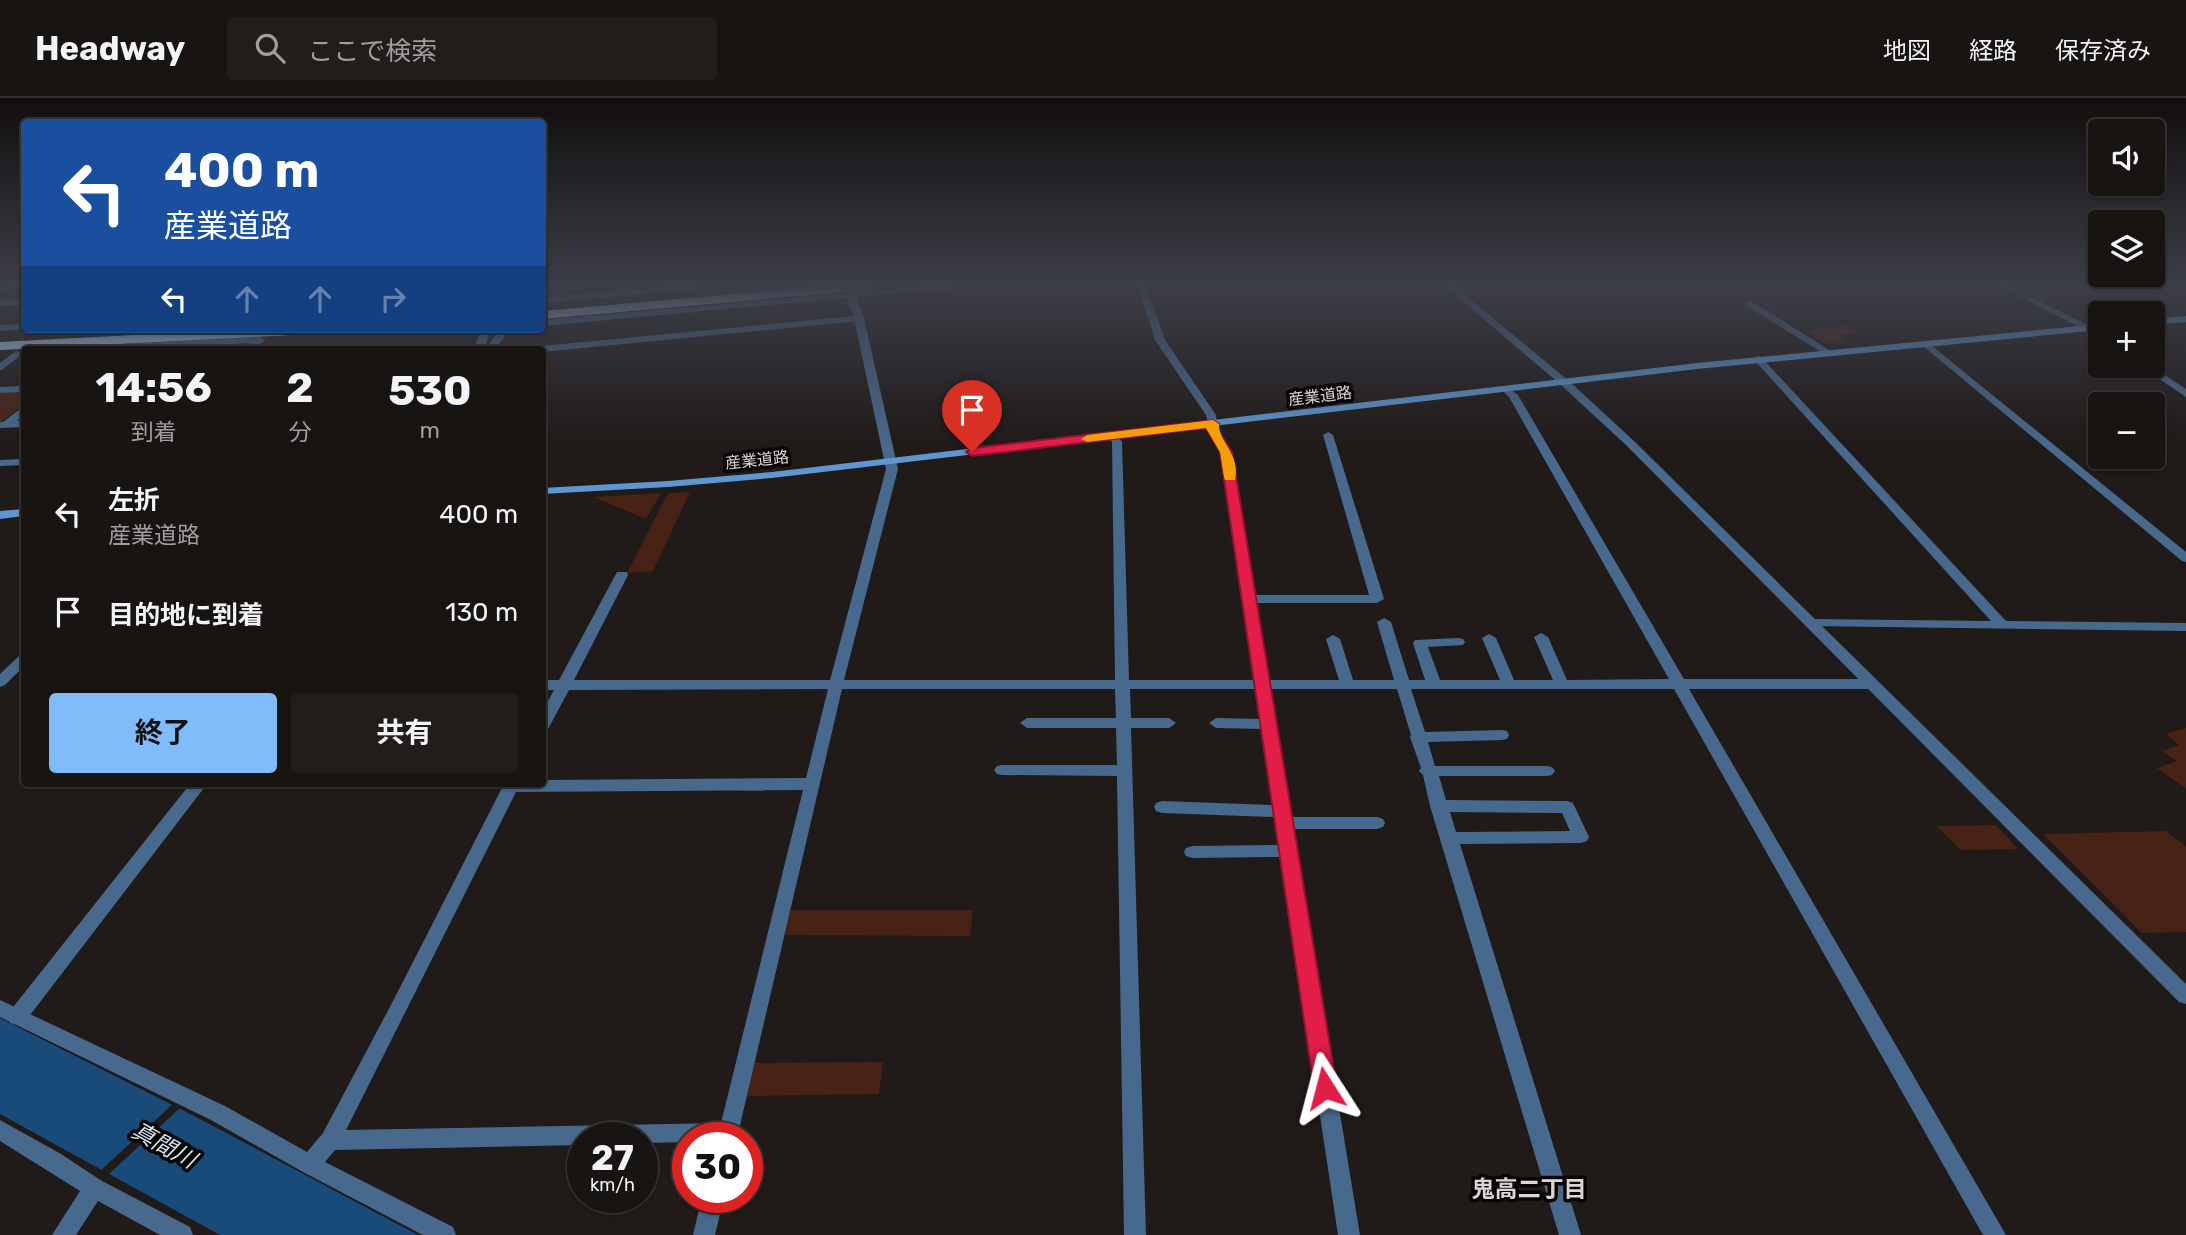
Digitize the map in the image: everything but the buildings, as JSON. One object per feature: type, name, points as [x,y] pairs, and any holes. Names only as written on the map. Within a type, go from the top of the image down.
[{"type":"highway","points":[[0,346],[136,339]]},
{"type":"main road","name":"産業道路","points":[[546,491],[695,482],[1113,436],[1758,359],[1975,339]]},
{"type":"main road","points":[[0,514],[21,513]]},
{"type":"street","points":[[546,349],[643,339]]},
{"type":"street","points":[[730,1122],[836,684],[892,469],[864,339]]},
{"type":"street","points":[[1160,339],[1211,415],[1212,430],[1226,452],[1349,1235]]},
{"type":"street","points":[[1512,339],[1630,443],[2186,996]]},
{"type":"street","points":[[1808,339],[1829,352]]},
{"type":"street","points":[[156,346],[260,341],[253,346]]},
{"type":"street","points":[[1926,344],[2186,558]]},
{"type":"street","points":[[0,354],[21,353]]},
{"type":"street","points":[[0,368],[21,354]]},
{"type":"street","points":[[1758,359],[2003,626]]},
{"type":"street","points":[[2163,378],[2186,394]]},
{"type":"street","points":[[0,390],[21,389]]},
{"type":"street","points":[[1507,390],[1513,395],[1995,1235]]},
{"type":"street","points":[[3,425],[21,411]]},
{"type":"street","points":[[3,425],[21,424]]},
{"type":"street","points":[[1249,599],[1377,599],[1328,435]]},
{"type":"street","points":[[1113,436],[1117,442],[1135,1235]]},
{"type":"street","points":[[0,463],[21,462]]},
{"type":"street","points":[[546,720],[622,575]]},
{"type":"street","points":[[1384,622],[1427,771],[1570,1235]]},
{"type":"street","points":[[1813,623],[2186,626]]},
{"type":"street","points":[[1541,637],[1562,684]]},
{"type":"street","points":[[1489,638],[1509,684]]},
{"type":"street","points":[[1333,639],[1347,684]]},
{"type":"street","points":[[1434,684],[1420,643],[1458,642]]},
{"type":"street","points":[[0,682],[21,662]]},
{"type":"street","points":[[546,685],[1872,684]]},
{"type":"street","points":[[1027,723],[1169,723]]},
{"type":"street","points":[[1216,723],[1268,724]]},
{"type":"street","points":[[1417,737],[1502,735]]},
{"type":"street","points":[[1002,770],[1124,771]]},
{"type":"street","points":[[1427,771],[1546,771]]},
{"type":"street","points":[[546,785],[812,783]]},
{"type":"street","points":[[196,787],[9,1012],[218,1113],[310,1166],[445,1235]]},
{"type":"street","points":[[310,1166],[330,1140],[510,787]]},
{"type":"street","points":[[1438,806],[1567,807],[1581,837],[1448,838]]},
{"type":"street","points":[[1162,807],[1377,823]]},
{"type":"street","points":[[1192,852],[1288,851]]},
{"type":"street","points":[[0,1130],[94,1188],[182,1235]]},
{"type":"street","points":[[330,1140],[672,1136]]},
{"type":"street","points":[[63,1235],[94,1188]]},
{"type":"street","points":[[704,1235],[709,1213]]},
{"type":"shaded area","points":[[1819,339],[1843,339],[1847,343],[1828,344]]},
{"type":"shaded area","points":[[21,392],[21,406],[0,423],[0,393]]},
{"type":"shaded area","points":[[690,492],[653,571],[627,573],[668,493]]},
{"type":"shaded area","points":[[661,493],[646,519],[594,497]]},
{"type":"shaded area","points":[[2186,728],[2186,789],[2157,768],[2177,761],[2162,751],[2179,745],[2166,734]]},
{"type":"shaded area","points":[[1996,825],[2018,849],[1961,850],[1936,826]]},
{"type":"shaded area","points":[[2166,831],[2186,847],[2186,932],[2142,933],[2043,834]]},
{"type":"shaded area","points":[[791,910],[973,910],[970,936],[785,935]]},
{"type":"shaded area","points":[[883,1062],[879,1094],[747,1096],[754,1063]]},
{"type":"water","name":"真間川","points":[[0,1018],[198,1118],[418,1235],[220,1235],[0,1114]]},
{"type":"pier","points":[[173,1104],[180,1108],[108,1175],[100,1171]]},
{"type":"slow traffic","points":[[1087,439],[1213,424],[1212,430],[1226,452],[1230,477]]},
{"type":"district","name":"鬼高二丁目","points":[[1529,1189]]},
{"type":"route","points":[[972,452],[1213,424],[1212,430],[1226,452],[1325,1088]]}]
